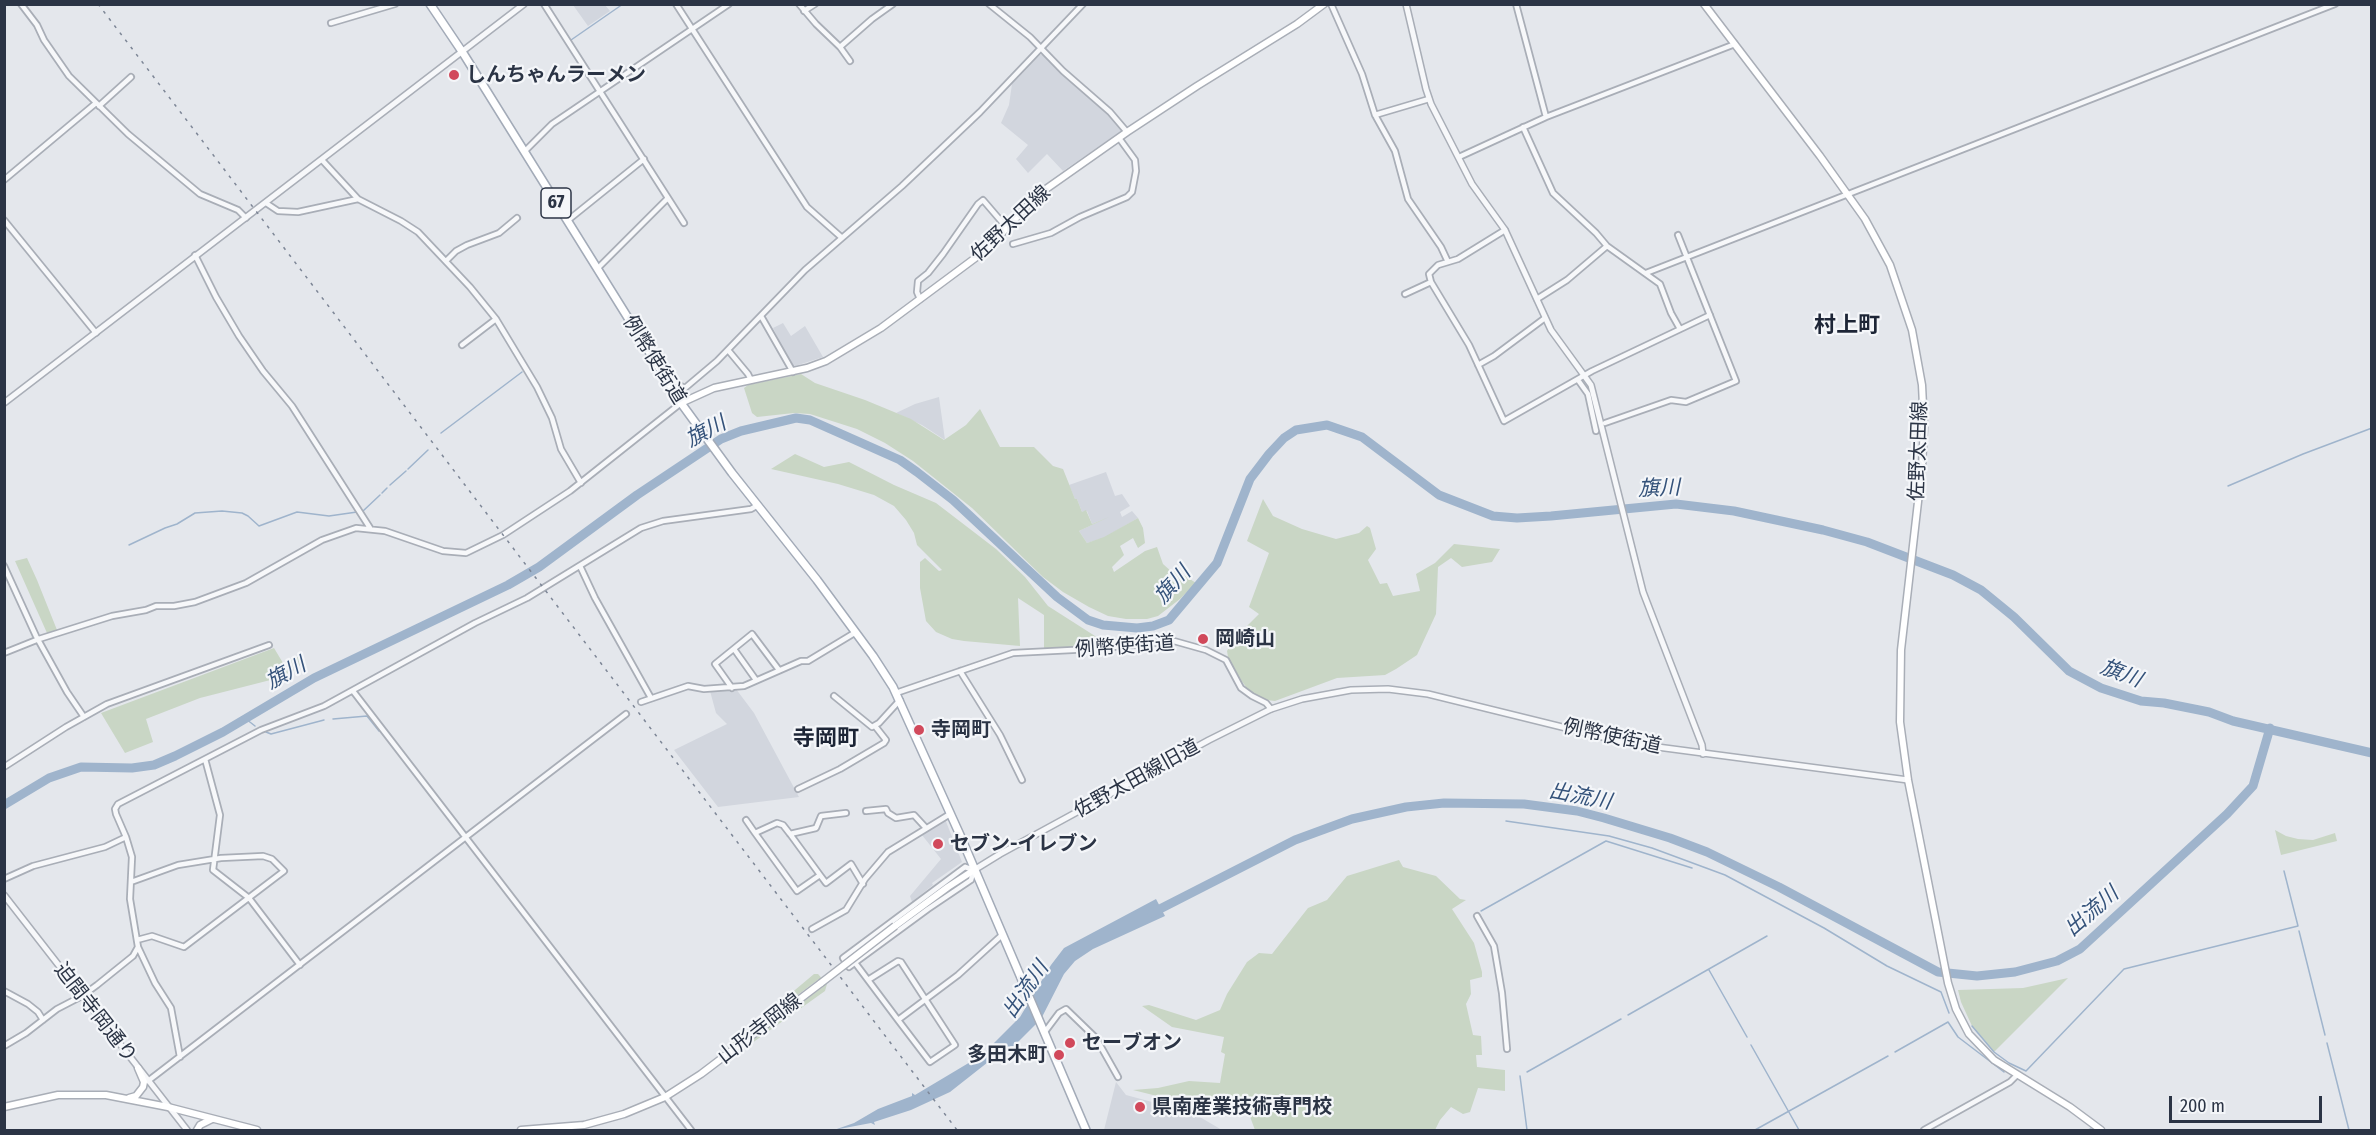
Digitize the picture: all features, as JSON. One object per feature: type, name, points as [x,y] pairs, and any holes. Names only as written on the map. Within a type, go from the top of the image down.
[{"type":"main road","name":"例幣使街道","points":[[430,4],[463,53],[683,406],[727,467],[856,632],[898,696]]},
{"type":"main road","name":"佐野太田線","points":[[683,406],[714,388],[793,372],[826,361],[881,328],[986,250],[1034,199],[1127,132],[1298,24],[1324,4]]},
{"type":"main road","name":"佐野太田線","points":[[1704,4],[1848,194],[1873,232],[1903,298],[1915,344],[1922,385],[1924,426],[1904,628],[1899,707],[1908,780]]},
{"type":"main road","name":"67","points":[[898,696],[1086,1131]]},
{"type":"main road","points":[[1908,780],[1948,983],[1958,1016],[1969,1034],[1994,1059],[2070,1107],[2101,1131]]},
{"type":"main road","name":"山形寺岡線","points":[[520,1131],[584,1125],[624,1114],[665,1098],[701,1074],[948,886],[974,870]]},
{"type":"main road","points":[[129,1098],[136,1096],[143,1087],[144,1082],[138,1068]]},
{"type":"main road","points":[[4,1107],[58,1095],[95,1094],[129,1098],[257,1131]]},
{"type":"main road","points":[[197,1131],[200,1125],[213,1119]]},
{"type":"street","points":[[21,4],[37,25],[58,62],[138,143],[200,194],[238,210],[246,218]]},
{"type":"street","points":[[331,23],[395,4]]},
{"type":"street","points":[[4,403],[524,4]]},
{"type":"street","points":[[544,4],[684,223]]},
{"type":"street","points":[[676,4],[807,207],[841,237]]},
{"type":"street","points":[[524,152],[552,124],[729,4]]},
{"type":"street","points":[[799,4],[840,47],[850,61]]},
{"type":"street","points":[[804,10],[815,4]]},
{"type":"street","points":[[840,47],[892,4]]},
{"type":"street","points":[[989,4],[1030,38],[1110,112],[1127,132]]},
{"type":"street","points":[[669,385],[676,381],[685,388],[728,350],[841,237],[920,169],[1041,50],[1083,4]]},
{"type":"street","points":[[1331,4],[1362,74],[1375,115],[1395,151],[1408,199],[1441,247],[1448,262]]},
{"type":"street","points":[[1406,4],[1429,99],[1472,184],[1505,230],[1545,318],[1560,343],[1592,386],[1650,615],[1702,745],[1703,754]]},
{"type":"street","points":[[1516,4],[1546,117]]},
{"type":"street","points":[[1646,273],[2336,4]]},
{"type":"street","points":[[1459,157],[1546,117],[1735,44]]},
{"type":"street","points":[[4,180],[131,77]]},
{"type":"street","points":[[1375,115],[1429,99]]},
{"type":"street","points":[[1523,127],[1553,193],[1607,246],[1660,284],[1680,329]]},
{"type":"street","points":[[1013,244],[1051,233],[1080,217],[1127,197],[1132,192],[1136,171],[1135,160],[1119,138]]},
{"type":"street","points":[[567,221],[644,159]]},
{"type":"street","points":[[322,160],[358,199],[410,226],[428,242],[496,319],[537,387],[552,418],[561,449],[581,483]]},
{"type":"street","points":[[597,269],[668,198]]},
{"type":"street","points":[[266,203],[278,211],[298,212],[358,199]]},
{"type":"street","points":[[920,299],[917,292],[918,281],[928,273],[943,254],[978,204],[983,200],[1007,228]]},
{"type":"street","points":[[446,261],[456,251],[467,245],[500,233],[517,218]]},
{"type":"street","points":[[4,220],[96,333]]},
{"type":"street","points":[[1505,230],[1458,259],[1438,265],[1431,271],[1431,282],[1460,328],[1504,421],[1585,375],[1710,315]]},
{"type":"street","points":[[1605,423],[1671,400],[1686,402],[1736,381],[1678,235]]},
{"type":"street","points":[[1537,298],[1567,280],[1607,246]]},
{"type":"street","points":[[195,255],[239,336],[263,371],[292,406],[370,528]]},
{"type":"street","points":[[1405,294],[1431,282]]},
{"type":"street","points":[[761,316],[793,372]]},
{"type":"street","points":[[1478,365],[1494,356],[1545,318]]},
{"type":"street","points":[[462,345],[496,319]]},
{"type":"street","points":[[728,350],[751,380]]},
{"type":"street","points":[[1578,380],[1588,394],[1596,427]]},
{"type":"street","points":[[4,653],[39,639],[112,616],[156,606],[174,606],[195,602],[246,583],[290,557],[337,534],[356,528],[385,531],[443,551],[466,553],[503,536],[581,483],[683,406]]},
{"type":"street","points":[[180,1057],[171,1008],[155,983],[138,947],[130,899],[132,857],[116,814],[115,809],[118,804],[261,730],[324,706],[353,691],[475,623],[527,598],[641,528],[653,523],[751,509],[758,506]]},
{"type":"street","points":[[4,566],[67,692],[84,717]]},
{"type":"street","points":[[580,566],[651,698]]},
{"type":"street","points":[[641,702],[688,686],[704,689],[744,686],[801,661],[808,661],[856,632]]},
{"type":"street","points":[[732,688],[715,664],[752,634],[778,670]]},
{"type":"street","name":"例幣使街道","points":[[898,696],[1013,653],[1181,642],[1206,650],[1226,660],[1241,688],[1266,703],[1271,709],[1302,699],[1351,690],[1411,691],[1498,709],[1627,743],[1908,780]]},
{"type":"street","points":[[4,767],[107,704],[269,645]]},
{"type":"street","points":[[734,649],[756,680]]},
{"type":"street","points":[[960,671],[1000,735],[1022,780]]},
{"type":"street","points":[[353,691],[691,1130]]},
{"type":"street","points":[[834,696],[869,726],[876,726]]},
{"type":"street","points":[[876,726],[898,696]]},
{"type":"street","name":"佐野太田線旧道","points":[[974,870],[1209,740],[1271,709]]},
{"type":"street","points":[[148,1081],[626,714]]},
{"type":"street","points":[[798,789],[840,769],[885,742],[876,726]]},
{"type":"street","points":[[205,759],[220,815],[213,867],[215,873],[249,898],[300,965]]},
{"type":"street","points":[[866,811],[886,809],[896,818],[914,815],[926,828]]},
{"type":"street","points":[[790,834],[816,828],[821,816],[846,813]]},
{"type":"street","points":[[812,929],[846,910],[888,852],[950,814]]},
{"type":"street","points":[[746,820],[797,891],[820,875]]},
{"type":"street","points":[[755,833],[777,823],[783,825],[826,883],[851,864],[863,884]]},
{"type":"street","points":[[4,879],[33,866],[105,847],[126,837]]},
{"type":"street","points":[[130,882],[159,870],[214,858],[256,856],[273,859],[284,871],[183,947],[152,936],[137,940]]},
{"type":"street","points":[[961,868],[974,870],[971,880],[928,909],[856,964],[849,967],[843,959],[961,868]]},
{"type":"street","name":"迫間寺岡通り","points":[[4,895],[186,1131]]},
{"type":"street","points":[[1477,915],[1494,946],[1502,993],[1507,1048]]},
{"type":"street","points":[[898,1020],[958,975],[1002,934]]},
{"type":"street","points":[[4,1046],[57,1009],[82,996],[127,961],[138,947]]},
{"type":"street","points":[[856,964],[868,980],[898,1020],[930,1062],[954,1046],[954,1042],[901,962],[898,961],[868,980]]},
{"type":"street","points":[[4,991],[28,1004],[43,1020]]},
{"type":"street","points":[[1044,1033],[1059,1013],[1066,1009],[1096,1038],[1118,1077]]},
{"type":"street","points":[[1924,1131],[2010,1082],[2017,1075]]},
{"type":"shaded area","points":[[573,5],[605,5],[610,11],[588,26]]},
{"type":"shaded area","points":[[1040,55],[1043,55],[1100,106],[1123,130],[1063,171],[1047,154],[1028,173],[1016,159],[1028,145],[1001,123],[1009,105],[1012,84]]},
{"type":"shaded area","points":[[783,323],[791,336],[805,326],[823,357],[792,367],[773,328]]},
{"type":"shaded area","points":[[939,397],[945,440],[922,425],[896,413],[915,404]]},
{"type":"shaded area","points":[[1106,472],[1115,496],[1122,494],[1130,506],[1120,512],[1122,517],[1132,511],[1138,518],[1104,538],[1087,543],[1079,531],[1104,519],[1092,524],[1087,511],[1082,512],[1069,485]]},
{"type":"shaded area","points":[[736,689],[754,713],[799,797],[718,807],[674,750],[727,724],[716,713],[710,691]]},
{"type":"shaded area","points":[[945,819],[962,862],[932,883],[933,885],[912,902],[910,896],[941,859],[922,835]]},
{"type":"shaded area","name":"県南産業技術専門校","points":[[1116,1082],[1126,1095],[1193,1113],[1222,1130],[1104,1130]]},
{"type":"green space","points":[[801,374],[815,383],[911,419],[944,440],[966,425],[980,409],[1000,447],[1034,447],[1053,466],[1063,469],[1075,499],[1082,512],[1086,510],[1092,524],[1109,517],[1079,531],[1087,543],[1104,537],[1138,518],[1143,528],[1145,543],[1138,548],[1133,538],[1120,546],[1124,555],[1112,567],[1114,572],[1145,551],[1157,547],[1163,564],[1172,572],[1176,570],[1196,583],[1158,616],[1147,619],[1108,616],[1089,607],[1043,577],[972,508],[913,461],[885,443],[857,429],[810,414],[794,413],[757,417],[752,413],[744,388],[748,385]]},
{"type":"green space","points":[[795,454],[824,467],[849,462],[936,503],[996,549],[1025,577],[1048,606],[1095,636],[1125,644],[1044,649],[1044,615],[1018,598],[1020,646],[952,639],[936,632],[926,621],[920,588],[920,562],[925,558],[939,571],[942,570],[917,545],[914,533],[906,520],[894,506],[874,495],[838,484],[771,469]]},
{"type":"green space","points":[[1263,499],[1273,516],[1302,529],[1336,539],[1359,533],[1367,526],[1370,528],[1376,549],[1368,560],[1380,584],[1387,583],[1393,596],[1420,591],[1416,574],[1435,563],[1454,544],[1500,549],[1492,562],[1462,567],[1451,558],[1438,567],[1436,614],[1417,655],[1396,669],[1385,675],[1337,678],[1275,701],[1266,700],[1249,691],[1228,657],[1227,651],[1234,639],[1259,614],[1249,607],[1269,553],[1247,541]]},
{"type":"green space","points":[[27,558],[57,630],[47,633],[15,561]]},
{"type":"green space","points":[[274,648],[283,663],[300,656],[302,663],[290,675],[200,698],[146,719],[153,742],[125,753],[101,713]]},
{"type":"green space","points":[[2275,830],[2286,836],[2313,840],[2335,833],[2337,841],[2281,855]]},
{"type":"green space","points":[[1399,860],[1403,867],[1436,876],[1460,899],[1466,900],[1452,909],[1474,943],[1482,972],[1482,977],[1470,980],[1471,994],[1466,1004],[1473,1035],[1481,1036],[1482,1055],[1476,1055],[1477,1067],[1505,1070],[1505,1091],[1478,1088],[1470,1112],[1463,1114],[1451,1107],[1435,1130],[1255,1130],[1246,1106],[1240,1098],[1229,1095],[1217,1102],[1201,1095],[1173,1100],[1133,1090],[1158,1088],[1189,1081],[1220,1083],[1225,1054],[1221,1052],[1224,1037],[1172,1027],[1142,1006],[1149,1005],[1196,1020],[1220,1010],[1247,962],[1259,953],[1272,954],[1308,908],[1327,900],[1347,876]]},
{"type":"green space","points":[[814,974],[818,974],[827,984],[825,991],[724,1061],[824,986],[819,979],[720,1053]]},
{"type":"green space","points":[[2068,978],[1994,1052],[1972,1026],[1958,990],[2023,988]]},
{"type":"water","points":[[1156,899],[1165,916],[1093,949],[1075,961],[1064,974],[1041,1019],[1014,1046],[997,1055],[950,1092],[911,1110],[874,1122],[875,1125],[871,1123],[834,1130],[912,1096],[912,1093],[915,1095],[982,1055],[1020,1017],[1051,965],[1064,948]]},
{"type":"waterway","points":[[571,40],[623,4]]},
{"type":"waterway","points":[[441,433],[522,372]]},
{"type":"waterway","name":"旗川","points":[[4,805],[49,778],[81,767],[132,768],[154,765],[175,756],[223,732],[314,678],[508,585],[539,567],[637,495],[721,439],[741,431],[796,418],[810,420],[900,460],[953,500],[1057,597],[1088,620],[1103,625],[1137,628],[1153,626],[1169,620],[1217,563],[1250,479],[1269,454],[1284,438],[1296,430],[1327,425],[1362,437],[1439,495],[1493,516],[1517,518],[1551,516],[1676,504],[1734,511],[1867,542],[1953,575],[1981,590],[2014,617],[2069,671],[2101,688],[2141,701],[2209,712],[2233,721],[2372,753]]},
{"type":"waterway","points":[[2228,486],[2372,428]]},
{"type":"waterway","points":[[408,469],[428,450]]},
{"type":"waterway","points":[[390,485],[406,471]]},
{"type":"waterway","points":[[382,493],[387,488]]},
{"type":"waterway","points":[[363,511],[380,495]]},
{"type":"waterway","points":[[129,545],[177,524],[195,513],[222,511],[242,513],[259,526],[297,512],[329,516],[357,512]]},
{"type":"waterway","points":[[333,719],[367,716],[379,731]]},
{"type":"waterway","points":[[246,719],[255,726]]},
{"type":"waterway","points":[[266,732],[271,734],[324,720]]},
{"type":"waterway","name":"出流川","points":[[1152,913],[1295,840],[1352,819],[1406,807],[1444,803],[1524,804],[1577,811],[1604,818],[1707,852],[1779,887],[1938,972],[1977,976],[2015,972],[2057,961],[2080,949],[2227,814],[2253,786],[2270,728]]},
{"type":"waterway","points":[[1506,821],[1609,836],[1652,848],[1725,875],[1824,928],[1887,966],[1941,992],[1949,1013]]},
{"type":"waterway","points":[[1481,911],[1606,841],[1692,868]]},
{"type":"waterway","points":[[1972,1026],[1994,1052],[2009,1063],[2026,1071],[2124,969],[2298,926],[2284,871]]},
{"type":"waterway","points":[[2299,931],[2325,1035]]},
{"type":"waterway","points":[[1628,1015],[1767,936]]},
{"type":"waterway","points":[[1709,970],[1747,1037]]},
{"type":"waterway","points":[[1527,1072],[1621,1019]]},
{"type":"waterway","points":[[1895,1052],[1948,1022],[1958,1037],[2004,1072]]},
{"type":"waterway","points":[[2327,1043],[2349,1130]]},
{"type":"waterway","points":[[1751,1045],[1799,1130]]},
{"type":"waterway","points":[[1755,1130],[1888,1056]]},
{"type":"waterway","points":[[1520,1076],[1527,1130]]},
{"type":"railway","points":[[98,4],[957,1130]]},
{"type":"place","name":"しんちゃんラーメン","points":[[454,75]]},
{"type":"place","name":"岡崎山","points":[[1203,639]]},
{"type":"place","name":"寺岡町","points":[[919,730]]},
{"type":"place","name":"セブン-イレブン","points":[[938,844]]},
{"type":"place","name":"セーブオン","points":[[1070,1043]]},
{"type":"place","name":"多田木町","points":[[1059,1055]]},
{"type":"place","name":"県南産業技術専門校","points":[[1140,1107]]},
{"type":"district","name":"村上町","points":[[1847,326]]},
{"type":"district","name":"寺岡町","points":[[826,739]]}]
